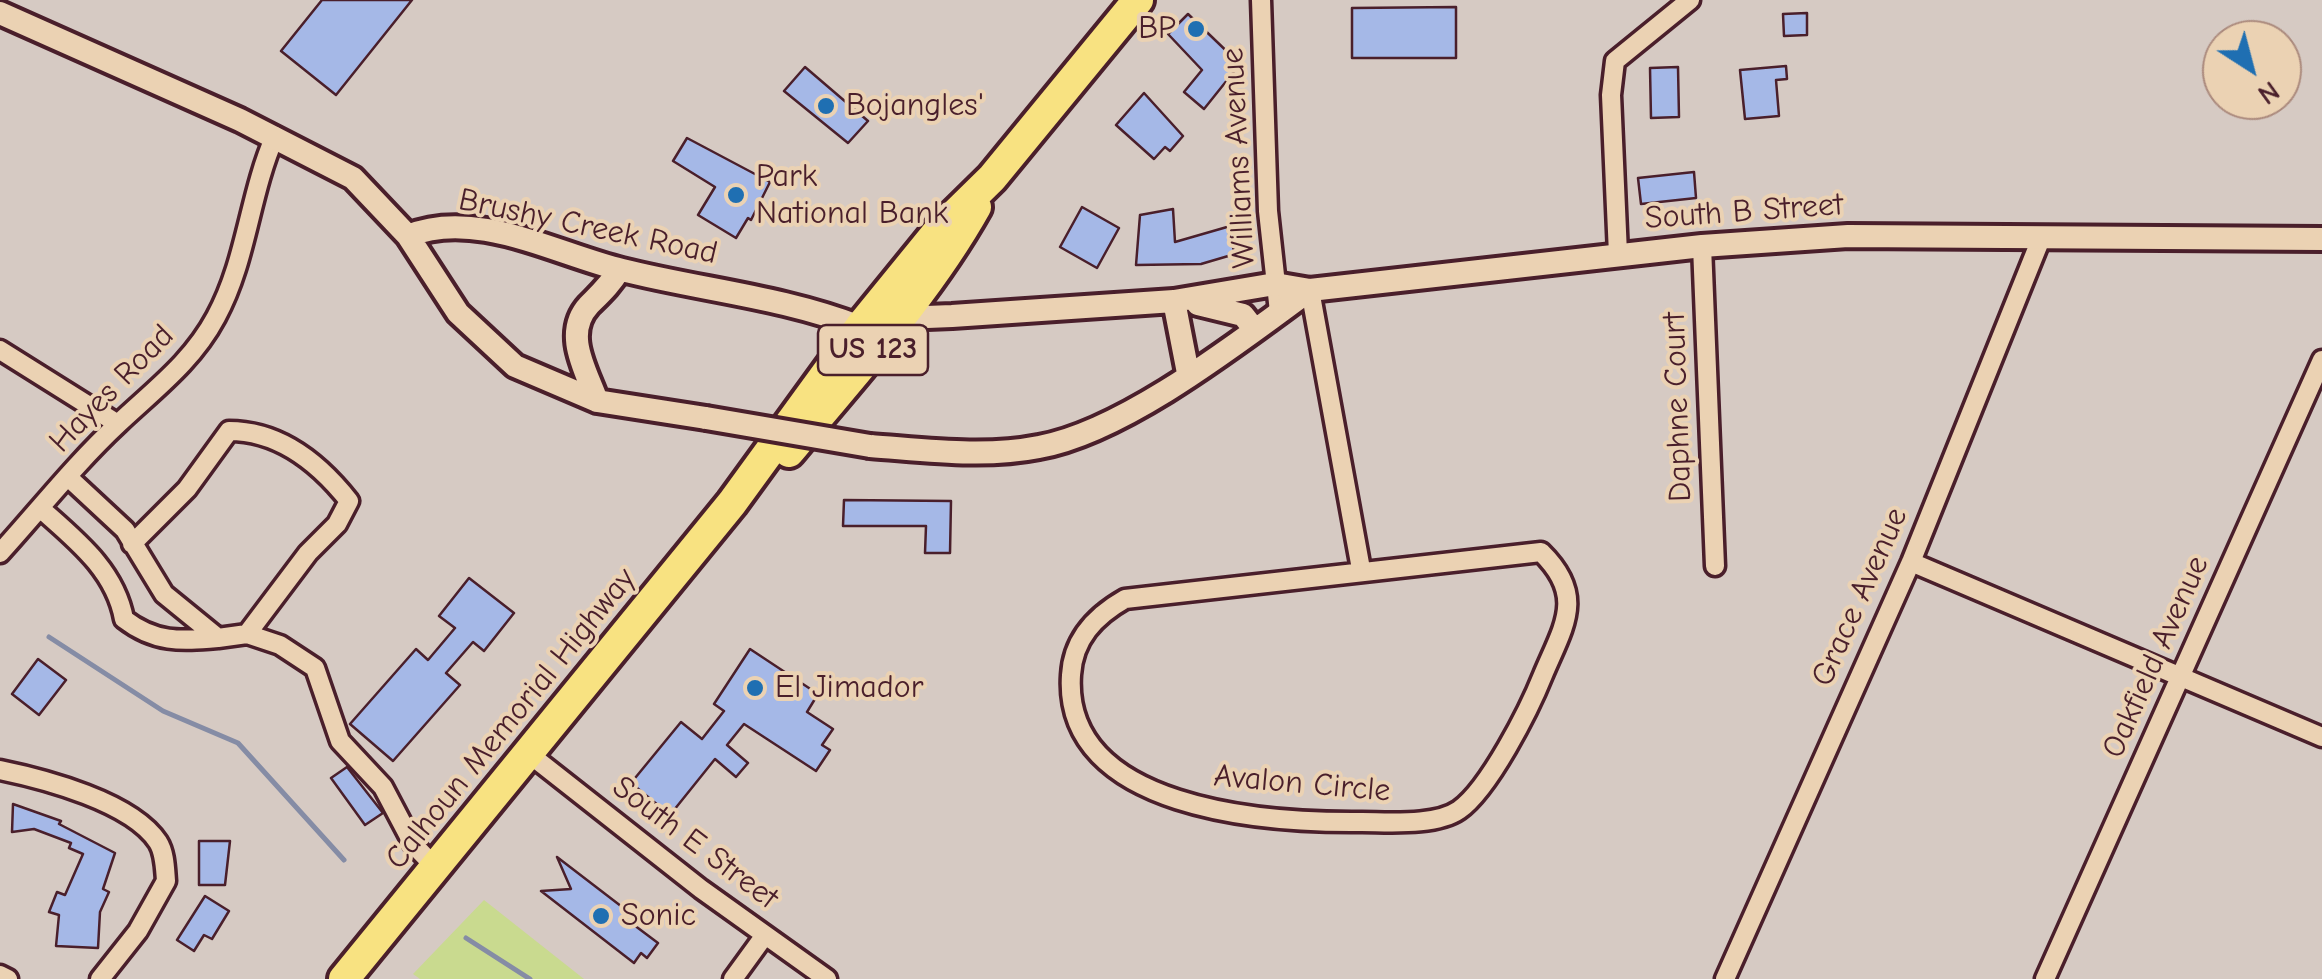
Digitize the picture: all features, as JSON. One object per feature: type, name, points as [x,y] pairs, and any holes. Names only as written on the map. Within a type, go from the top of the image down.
[{"type":"highway","name":"Calhoun Memorial Highway","points":[[344,979],[732,503],[860,328],[939,230],[992,178],[1138,0]]},
{"type":"highway","name":"Calhoun Memorial Highway","points":[[732,503],[775,469],[906,310],[955,246],[992,178]]},
{"type":"street","name":"Williams Avenue","points":[[1261,0],[1268,211],[1279,312]]},
{"type":"street","points":[[1618,254],[1611,95],[1615,61],[1690,0]]},
{"type":"street","points":[[0,13],[275,136],[353,178],[408,236],[458,312],[516,366],[597,402],[870,446],[981,453],[1041,447],[1098,429],[1310,290],[1361,569]]},
{"type":"street","name":"Hayes Road","points":[[0,554],[118,424],[181,370],[216,317],[242,256],[255,181],[275,136]]},
{"type":"street","name":"Brushy Creek Road","points":[[408,236],[430,227],[492,232],[619,270],[812,308],[860,328]]},
{"type":"street","name":"South B Street","points":[[906,310],[927,318],[1174,301],[1275,284],[1310,290],[1618,254],[1848,236],[2322,238]]},
{"type":"street","name":"Grace Avenue","points":[[1725,979],[1910,562],[2042,236]]},
{"type":"street","name":"Daphne Court","points":[[1702,246],[1714,566]]},
{"type":"street","points":[[597,402],[576,343],[587,307],[604,294],[619,270]]},
{"type":"street","name":"South B Street","points":[[1174,301],[1227,307],[1244,314],[1254,329]]},
{"type":"street","points":[[1174,301],[1188,373]]},
{"type":"street","points":[[0,350],[118,424]]},
{"type":"street","name":"Oakfield Avenue","points":[[2045,979],[2322,360]]},
{"type":"street","points":[[132,544],[188,489],[229,431],[259,431],[326,472],[349,501],[337,524],[308,553],[247,634]]},
{"type":"street","points":[[68,477],[126,530],[164,594],[218,638]]},
{"type":"street","points":[[40,508],[102,568],[120,594],[124,619],[141,632],[168,642],[247,634],[280,645],[314,668],[340,740],[383,787],[413,844],[437,868]]},
{"type":"street","name":"Avalon Circle","points":[[1541,552],[1566,581],[1570,602],[1538,688],[1485,780],[1457,812],[1405,822],[1341,822],[1235,814],[1175,801],[1140,785],[1108,762],[1084,736],[1070,695],[1072,663],[1099,613],[1125,600],[1177,590],[1361,569],[1541,552]]},
{"type":"street","points":[[1910,562],[2322,737]]},
{"type":"street","name":"South E Street","points":[[528,753],[827,979]]},
{"type":"street","points":[[0,770],[38,778],[90,798],[135,819],[158,843],[166,881],[138,932],[100,979]]},
{"type":"street","points":[[733,979],[764,935]]},
{"type":"street","points":[[0,975],[8,979]]},
{"type":"green space","points":[[484,900],[584,979],[420,979],[413,974]]},
{"type":"building","points":[[322,0],[412,0],[336,95],[281,51]]},
{"type":"building","points":[[1456,7],[1456,58],[1352,58],[1352,8]]},
{"type":"building","points":[[1807,13],[1807,35],[1784,36],[1783,14]]},
{"type":"building","points":[[1188,14],[1240,64],[1204,109],[1184,92],[1202,70],[1168,34]]},
{"type":"building","points":[[1786,66],[1787,79],[1776,80],[1779,116],[1745,119],[1740,70]]},
{"type":"building","name":"Bojangles'","points":[[805,67],[868,121],[848,143],[784,91]]},
{"type":"building","points":[[1678,67],[1679,117],[1651,118],[1650,68]]},
{"type":"building","points":[[1144,93],[1183,136],[1170,151],[1165,147],[1154,159],[1116,125]]},
{"type":"building","name":"Park National Bank","points":[[687,138],[770,182],[751,220],[748,218],[736,238],[698,215],[715,187],[673,161]]},
{"type":"building","points":[[1694,172],[1696,198],[1641,204],[1638,178]]},
{"type":"building","points":[[1082,207],[1119,228],[1097,268],[1060,247]]},
{"type":"building","points":[[1173,209],[1175,242],[1227,227],[1235,254],[1201,264],[1136,265],[1140,215]]},
{"type":"building","points":[[844,500],[951,501],[950,553],[925,553],[926,526],[843,526]]},
{"type":"building","points":[[469,578],[514,613],[484,651],[473,642],[446,673],[460,685],[393,761],[350,724],[416,649],[428,660],[455,628],[439,616]]},
{"type":"building","points":[[750,649],[818,694],[807,712],[833,729],[822,745],[830,750],[816,771],[744,724],[727,745],[748,763],[736,777],[715,759],[670,815],[631,783],[681,722],[702,739],[724,711],[714,704]]},
{"type":"building","points":[[38,659],[66,680],[39,715],[12,694]]},
{"type":"building","points":[[347,767],[383,813],[365,825],[331,778]]},
{"type":"building","points":[[13,804],[61,821],[59,824],[115,853],[103,889],[109,892],[100,912],[98,948],[56,946],[59,915],[49,912],[57,892],[65,895],[83,854],[69,848],[71,843],[34,829],[12,832]]},
{"type":"building","points":[[199,841],[230,841],[225,885],[199,885]]},
{"type":"building","name":"Sonic","points":[[557,857],[630,913],[626,919],[658,943],[647,958],[641,953],[634,963],[541,891],[571,889]]},
{"type":"building","points":[[205,896],[229,911],[212,939],[204,935],[194,951],[177,940]]},
{"type":"waterway","points":[[49,637],[163,711],[238,743],[344,860]]},
{"type":"waterway","points":[[466,938],[530,979]]},
{"type":"place","name":"BP","points":[[1196,29]]},
{"type":"place","name":"Bojangles'","points":[[826,106]]},
{"type":"place","name":"Park National Bank","points":[[736,195]]},
{"type":"place","name":"El Jimador","points":[[755,688]]},
{"type":"place","name":"Sonic","points":[[601,916]]}]
